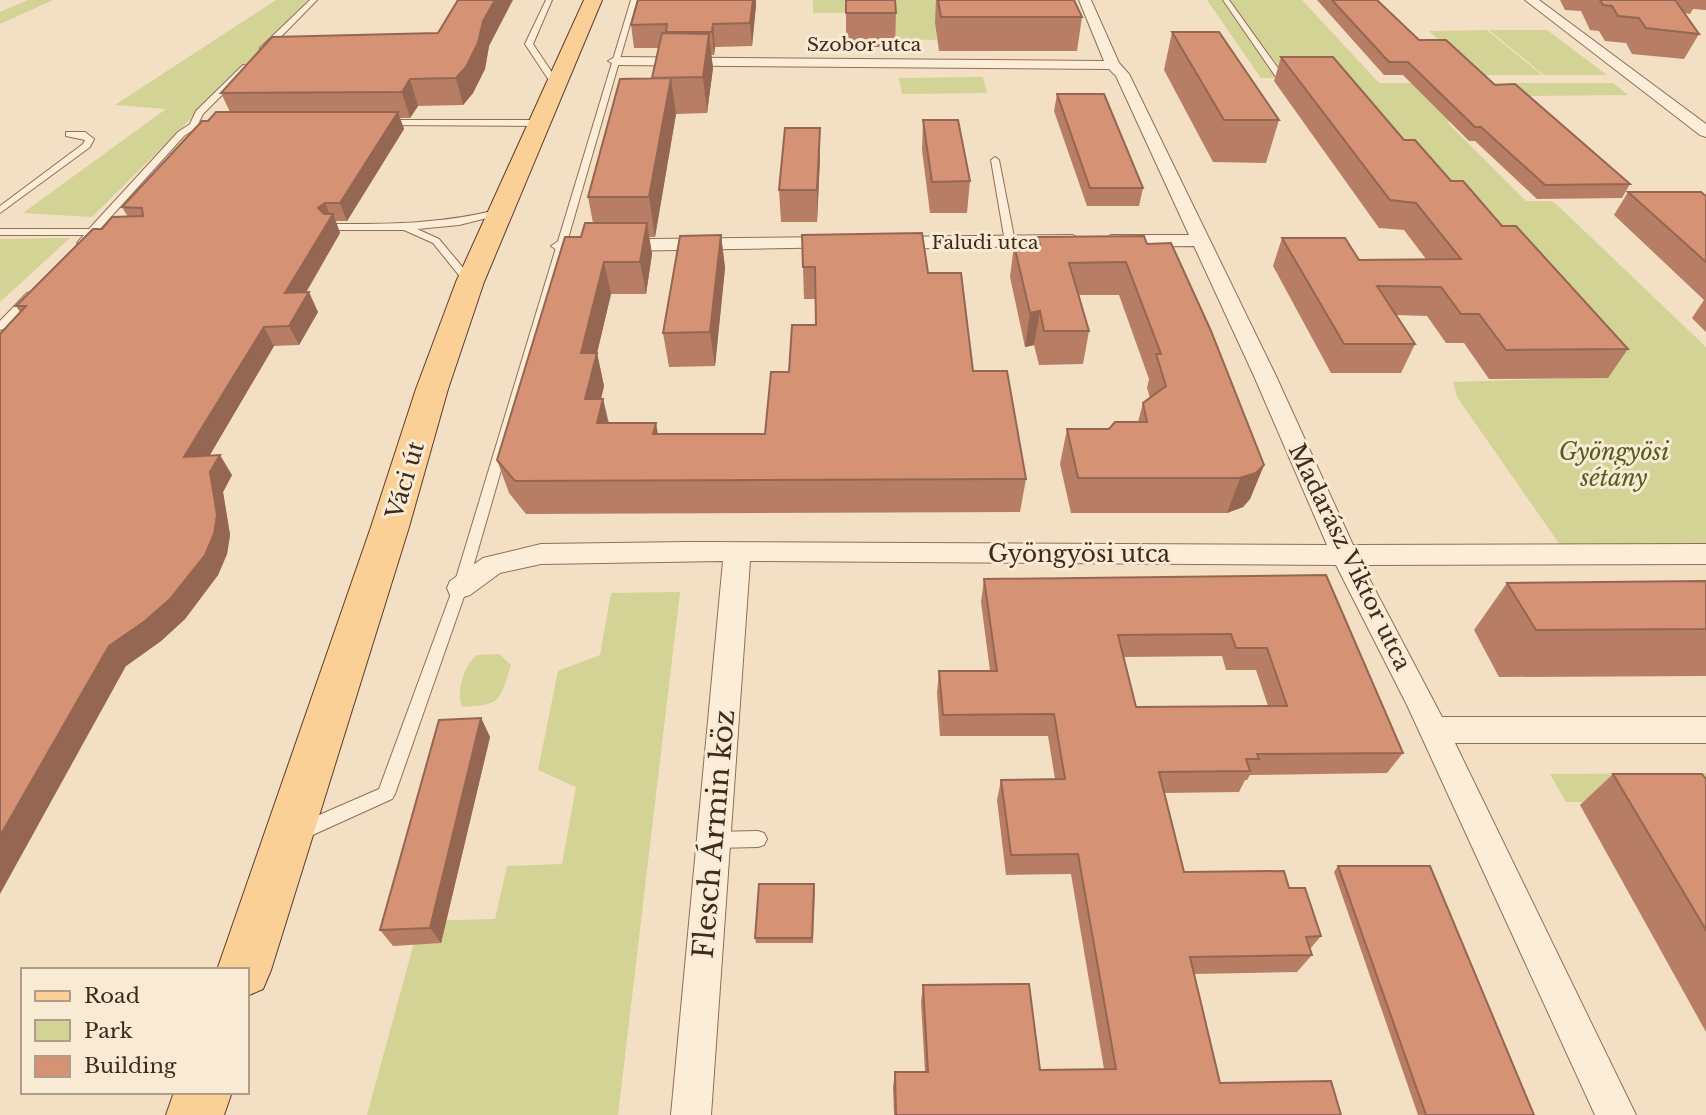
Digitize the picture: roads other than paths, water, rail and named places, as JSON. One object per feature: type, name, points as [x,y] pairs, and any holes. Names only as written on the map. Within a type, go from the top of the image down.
[{"type":"main road","name":"Váci út","points":[[245,968],[390,527],[432,389],[470,282],[593,0]]},
{"type":"main road","points":[[195,1115],[202,1094]]},
{"type":"street","name":"Madarász Viktor utca","points":[[1085,0],[1113,65],[1122,74],[1265,376],[1344,555],[1434,730],[1616,1115]]},
{"type":"street","points":[[1531,0],[1706,132]]},
{"type":"street","name":"Szobor utca","points":[[615,61],[1113,65]]},
{"type":"street","points":[[1672,105],[1697,105]]},
{"type":"street","name":"Faludi utca","points":[[560,246],[1200,240]]},
{"type":"street","name":"Flesch Ármin köz","points":[[691,1115],[737,553]]},
{"type":"street","name":"Gyöngyösi utca","points":[[460,588],[492,565],[541,554],[1706,554]]},
{"type":"street","points":[[1434,730],[1706,730]]},
{"type":"lane","points":[[70,255],[175,140],[194,125],[199,113],[314,0]]},
{"type":"lane","points":[[549,0],[529,44],[557,86]]},
{"type":"lane","points":[[288,837],[386,794],[460,588],[634,0]]},
{"type":"lane","points":[[1226,0],[1281,78]]},
{"type":"lane","points":[[372,123],[541,124]]},
{"type":"lane","points":[[194,125],[221,125]]},
{"type":"lane","points":[[0,210],[87,145],[90,139],[85,135],[69,134]]},
{"type":"lane","points":[[995,160],[1010,242]]},
{"type":"lane","points":[[333,227],[456,223],[500,212]]},
{"type":"lane","points":[[396,226],[436,241],[470,282]]},
{"type":"lane","points":[[0,232],[106,232]]},
{"type":"lane","points":[[0,327],[44,282]]},
{"type":"lane","points":[[714,840],[758,839]]},
{"type":"park label","name":"Gyöngyösi sétány","points":[[1614,465]]}]
